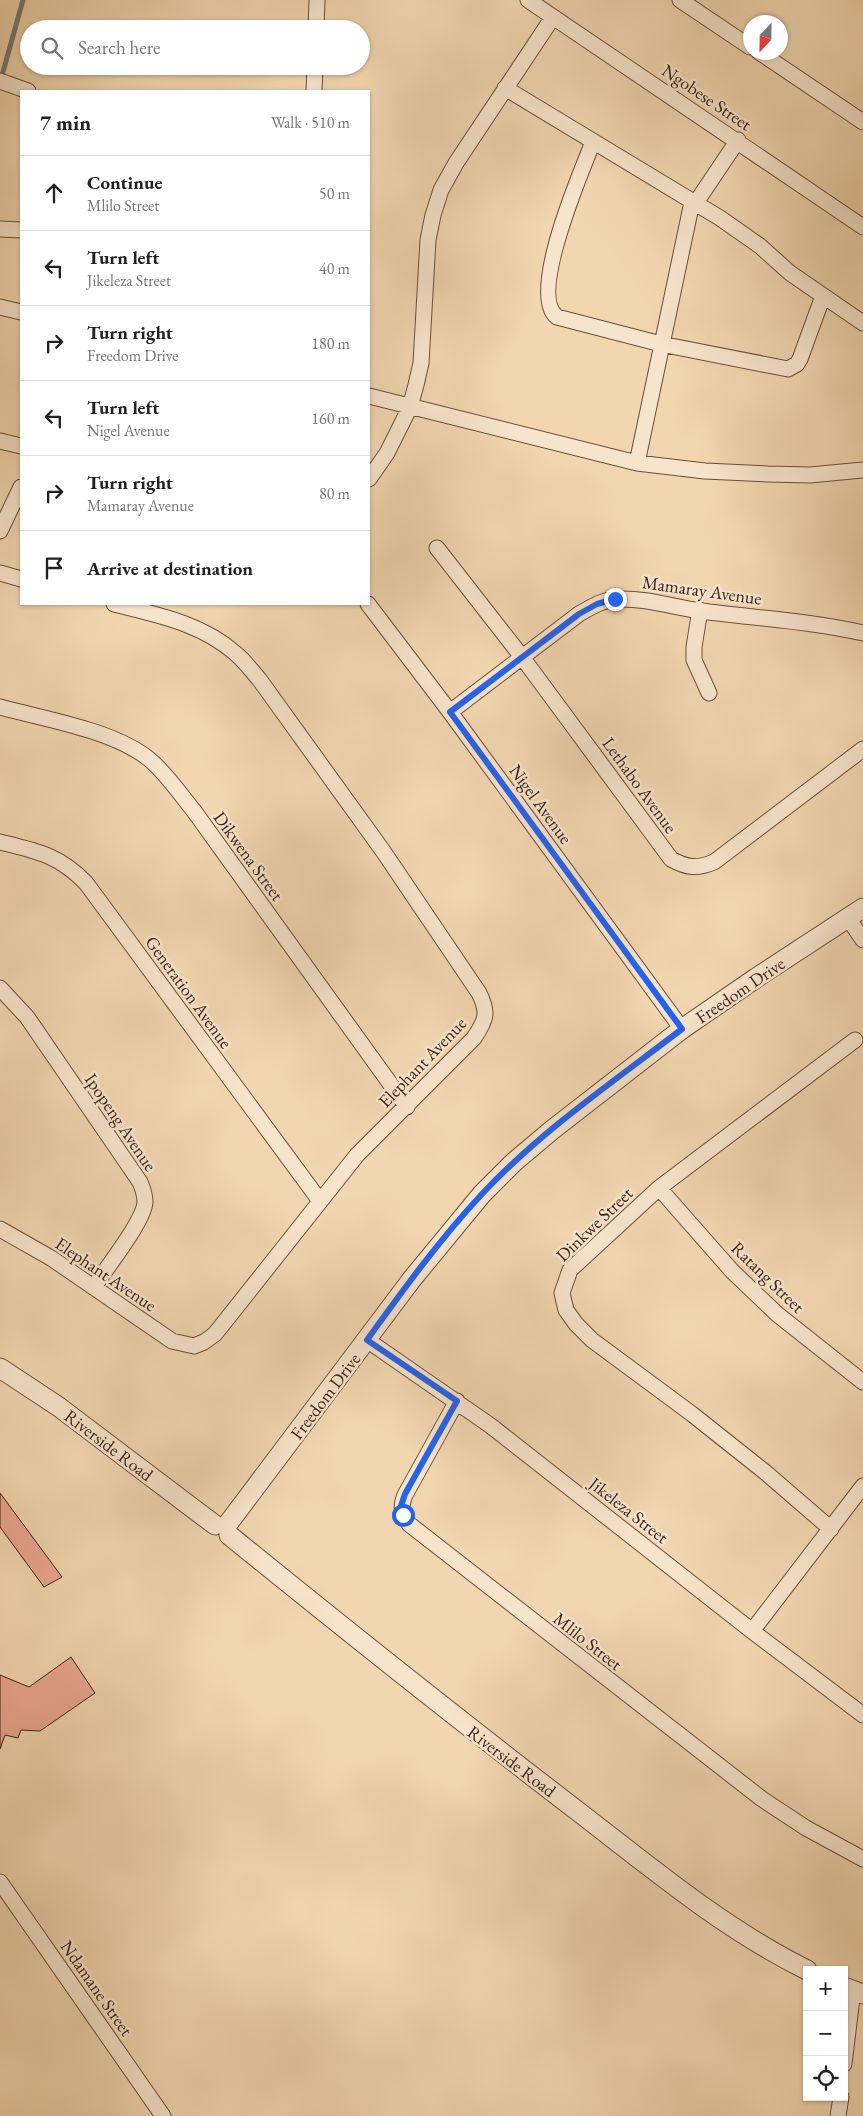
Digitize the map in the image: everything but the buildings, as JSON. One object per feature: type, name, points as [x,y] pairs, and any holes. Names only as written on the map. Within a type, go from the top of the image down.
[{"type":"street","points":[[316,20],[317,0]]},
{"type":"street","name":"Ngobese Street","points":[[528,0],[738,140],[863,227]]},
{"type":"street","points":[[680,0],[743,42]]},
{"type":"street","points":[[370,478],[387,453],[410,407],[421,363],[428,240],[432,215],[441,190],[456,163],[553,17]]},
{"type":"street","points":[[770,60],[863,122]]},
{"type":"street","points":[[314,90],[315,75]]},
{"type":"street","points":[[0,81],[25,90]]},
{"type":"street","points":[[505,88],[740,231],[790,274],[863,323]]},
{"type":"street","points":[[637,464],[661,344],[693,203],[738,140]]},
{"type":"street","points":[[593,142],[570,197],[560,229],[552,265],[548,306],[551,313],[557,317],[661,344],[781,368],[793,368],[800,359],[823,296]]},
{"type":"street","points":[[0,229],[20,230]]},
{"type":"street","points":[[0,307],[20,312]]},
{"type":"street","points":[[370,396],[637,464],[697,471],[768,474],[810,475],[863,470]]},
{"type":"street","points":[[0,441],[20,446]]},
{"type":"street","points":[[0,531],[20,489]]},
{"type":"street","name":"Lethabo Avenue","points":[[437,548],[522,657],[671,859],[683,866],[694,868],[714,862],[863,749]]},
{"type":"street","points":[[0,573],[20,578]]},
{"type":"street","name":"Mamaray Avenue","points":[[450,712],[579,614],[597,604],[615,599],[636,599],[700,610],[837,627],[863,633]]},
{"type":"street","name":"Elephant Avenue","points":[[0,1229],[51,1258],[172,1340],[194,1346],[204,1342],[215,1334],[243,1300],[357,1155],[407,1107],[478,1032],[486,1014],[485,1006],[479,993],[383,851],[259,679],[236,653],[211,636],[184,623],[118,605]]},
{"type":"street","name":"Nigel Avenue","points":[[369,605],[450,712],[682,1029]]},
{"type":"street","points":[[700,610],[694,647],[694,660],[709,693]]},
{"type":"street","name":"Dikwena Street","points":[[0,707],[96,733],[121,743],[148,758],[166,776],[194,811],[407,1107]]},
{"type":"street","name":"Generation Avenue","points":[[0,842],[56,858],[72,869],[86,883],[320,1201]]},
{"type":"street","points":[[856,913],[863,940]]},
{"type":"street","name":"Freedom Drive","points":[[224,1529],[412,1279],[494,1182],[552,1130],[682,1029],[856,913]]},
{"type":"street","name":"Ipopeng Avenue","points":[[0,988],[27,1018],[140,1182],[144,1194],[145,1203],[136,1223],[94,1287]]},
{"type":"street","name":"Dinkwe Street","points":[[831,1529],[765,1472],[706,1425],[592,1340],[576,1324],[566,1310],[562,1294],[570,1270],[659,1188],[855,1040]]},
{"type":"street","name":"Ratang Street","points":[[659,1188],[732,1271],[777,1314],[863,1382]]},
{"type":"street","name":"Jikeleza Street","points":[[367,1340],[457,1401],[863,1715]]},
{"type":"street","name":"Riverside Road","points":[[0,1368],[59,1407],[224,1529],[457,1719],[684,1892],[770,1951],[803,1968]]},
{"type":"street","name":"Mlilo Street","points":[[457,1401],[405,1494],[401,1506],[408,1524],[762,1799],[806,1828],[863,1859]]},
{"type":"street","points":[[752,1631],[863,1486]]},
{"type":"street","name":"Ndamane Street","points":[[0,1882],[163,2116]]},
{"type":"street","points":[[845,2056],[853,1990]]},
{"type":"street","points":[[838,2116],[840,2101]]},
{"type":"waterway","points":[[1,79],[23,0]]},
{"type":"route","points":[[403,1515],[401,1506],[405,1494],[457,1401],[367,1340],[412,1279],[482,1194],[514,1162],[552,1130],[682,1029],[450,712],[579,614],[597,604],[615,599]]}]
